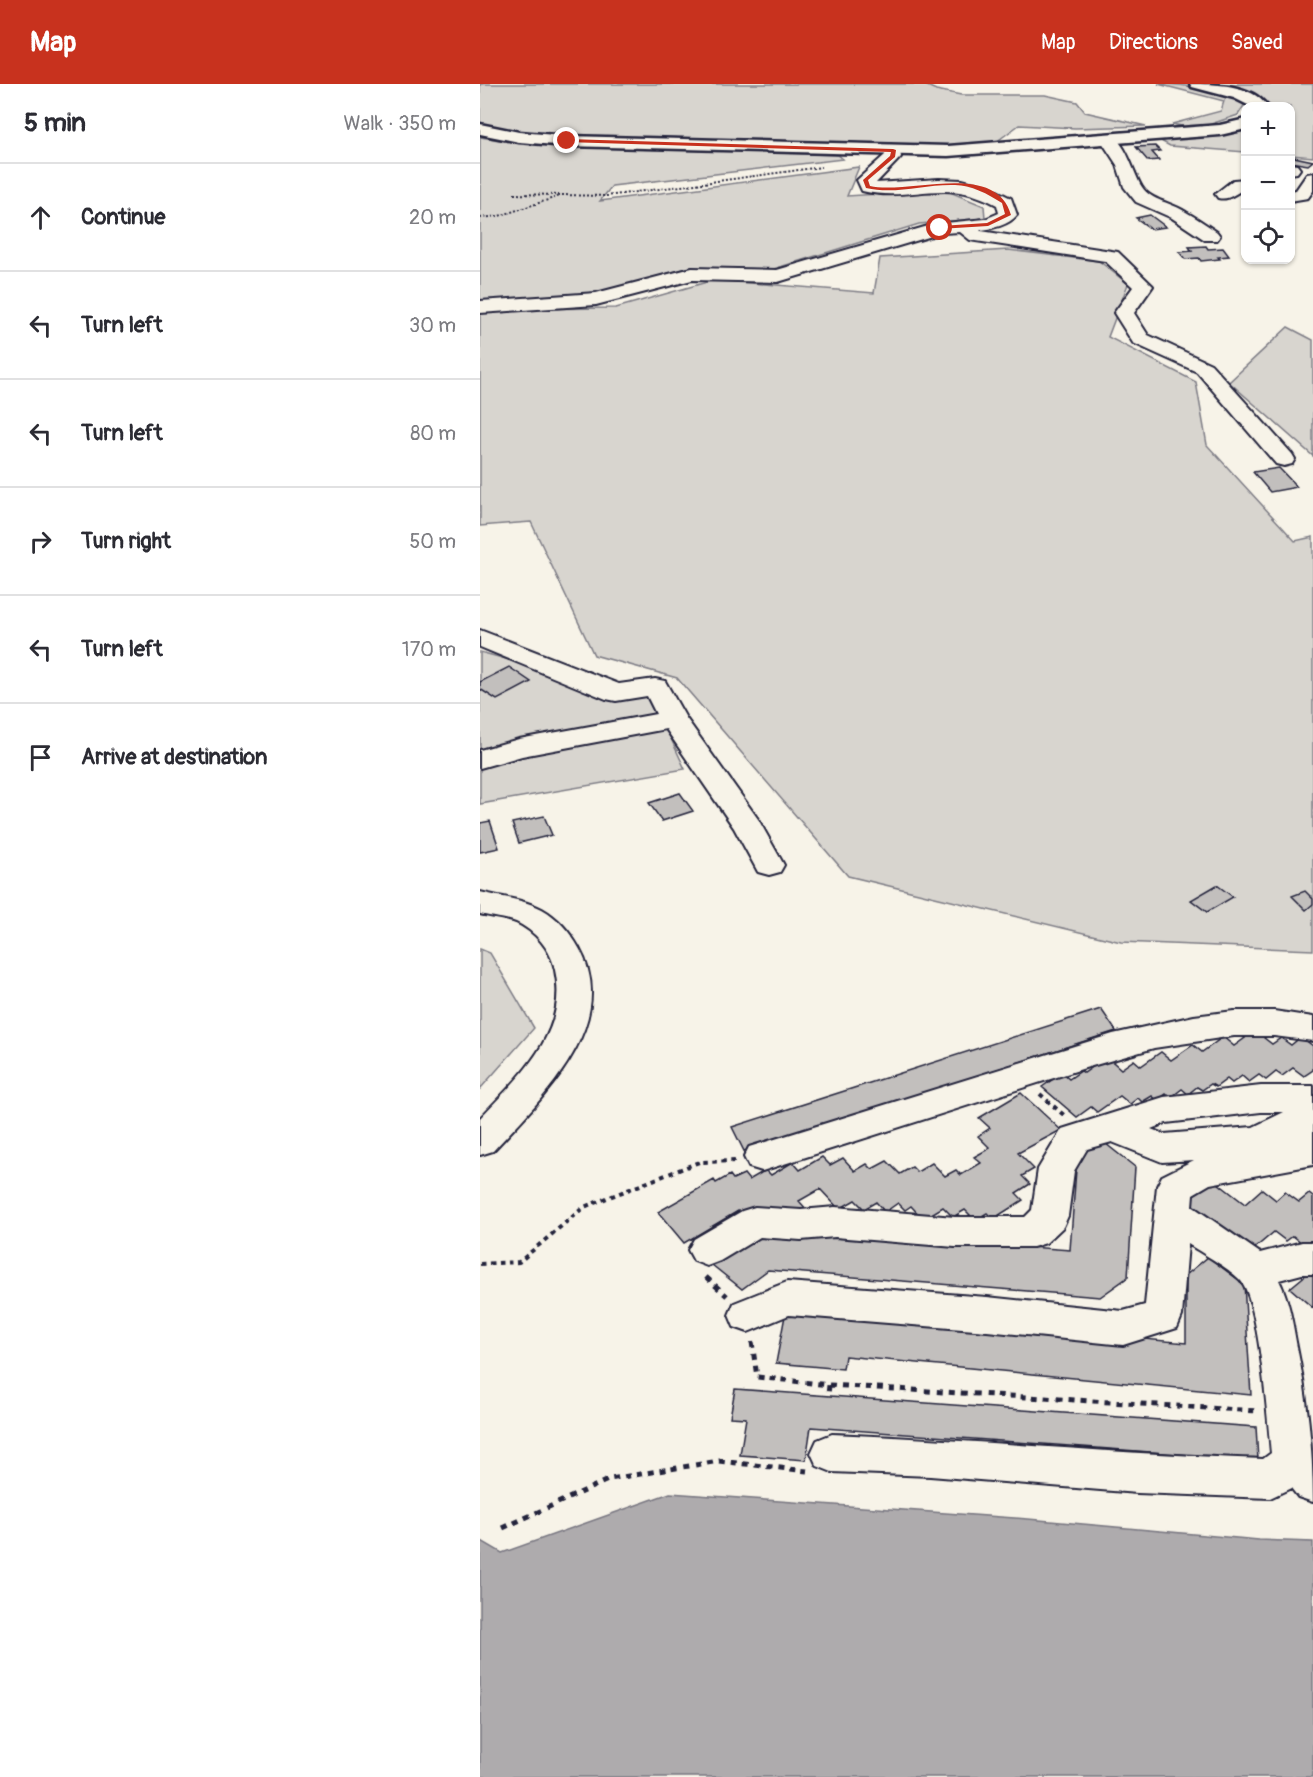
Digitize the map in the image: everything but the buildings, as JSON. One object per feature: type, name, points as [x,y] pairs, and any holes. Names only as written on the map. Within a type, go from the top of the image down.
[{"type":"main road","points":[[1198,84],[1240,95],[1256,102]]},
{"type":"main road","points":[[480,129],[567,141],[893,150],[987,149],[1220,130],[1241,125]]},
{"type":"lane","points":[[1108,139],[1125,165],[1133,187],[1142,198],[1178,214],[1211,236]]},
{"type":"lane","points":[[480,307],[596,299],[692,274],[778,276],[940,228],[988,224],[1008,215],[1005,202],[988,192],[956,183],[883,190],[868,187],[866,180],[893,157],[893,150]]},
{"type":"lane","points":[[1295,195],[1302,194],[1313,178]]},
{"type":"lane","points":[[1224,194],[1241,184]]},
{"type":"lane","points":[[964,226],[976,236],[1111,256],[1143,286],[1124,313],[1140,339],[1204,368],[1284,459]]},
{"type":"lane","points":[[480,639],[616,693],[655,687],[674,719],[748,826],[770,865]]},
{"type":"lane","points":[[480,759],[519,748],[674,719]]},
{"type":"lane","points":[[480,903],[532,917],[562,943],[576,979],[575,1010],[550,1063],[480,1141]]},
{"type":"lane","points":[[762,1157],[1095,1052],[1190,1027],[1286,1023],[1313,1029]]},
{"type":"lane","points":[[707,1250],[755,1222],[801,1225],[835,1222],[955,1232],[1033,1232],[1050,1216],[1056,1169],[1075,1139],[1101,1131],[1162,1148],[1258,1141],[1310,1110],[1311,1152],[1203,1171],[1175,1186],[1163,1316],[1123,1328],[987,1314],[787,1298],[748,1315]]},
{"type":"lane","points":[[832,1453],[930,1457],[1137,1474],[1270,1479],[1302,1454],[1283,1374],[1269,1297],[1255,1270],[1173,1213]]},
{"type":"lane","points":[[1255,1270],[1302,1258],[1313,1258]]},
{"type":"path","points":[[514,194],[607,196],[824,166]]},
{"type":"path","points":[[480,218],[499,216],[564,195]]},
{"type":"path","points":[[1019,1076],[1101,1131]]},
{"type":"path","points":[[480,1264],[519,1262],[584,1207],[699,1162],[762,1157]]},
{"type":"path","points":[[830,1385],[1302,1454]]},
{"type":"path","points":[[503,1528],[610,1479],[719,1461]]},
{"type":"shaded area","points":[[480,84],[923,84],[936,90],[961,95],[1045,95],[1077,102],[1085,112],[1146,126],[1075,128],[1019,125],[996,142],[929,146],[534,136],[480,126]]},
{"type":"shaded area","points":[[1158,84],[1203,89],[1241,102],[1241,110],[1238,115],[1196,129],[1172,124],[1221,111],[1224,101]]},
{"type":"shaded area","points":[[1215,84],[1313,84],[1313,157],[1295,155],[1295,102],[1265,102],[1252,93]]},
{"type":"shaded area","points":[[1241,131],[1241,152],[1170,146],[1155,138]]},
{"type":"shaded area","points":[[480,137],[518,143],[838,155],[843,159],[612,186],[600,201],[859,167],[847,196],[945,190],[984,206],[985,218],[919,224],[767,271],[687,268],[599,293],[480,301]]},
{"type":"shaded area","points":[[1008,250],[1099,261],[1128,284],[1108,337],[1196,382],[1207,445],[1295,541],[1313,537],[1313,950],[1121,942],[848,876],[677,678],[594,655],[531,522],[480,526],[480,313],[505,309],[616,308],[714,280],[874,293],[880,258]]},
{"type":"shaded area","points":[[1288,327],[1313,340],[1313,456],[1229,382]]},
{"type":"shaded area","points":[[480,652],[652,698],[685,769],[480,804]]},
{"type":"shaded area","points":[[480,949],[490,953],[534,1028],[480,1089]]},
{"type":"shaded area","points":[[670,1493],[1028,1519],[1259,1540],[1313,1542],[1313,1777],[480,1777],[480,1540],[502,1553]]},
{"type":"route","points":[[567,141],[893,150],[893,157],[866,180],[868,187],[883,190],[956,183],[988,192],[1005,202],[1008,215],[988,224],[940,228]]}]
